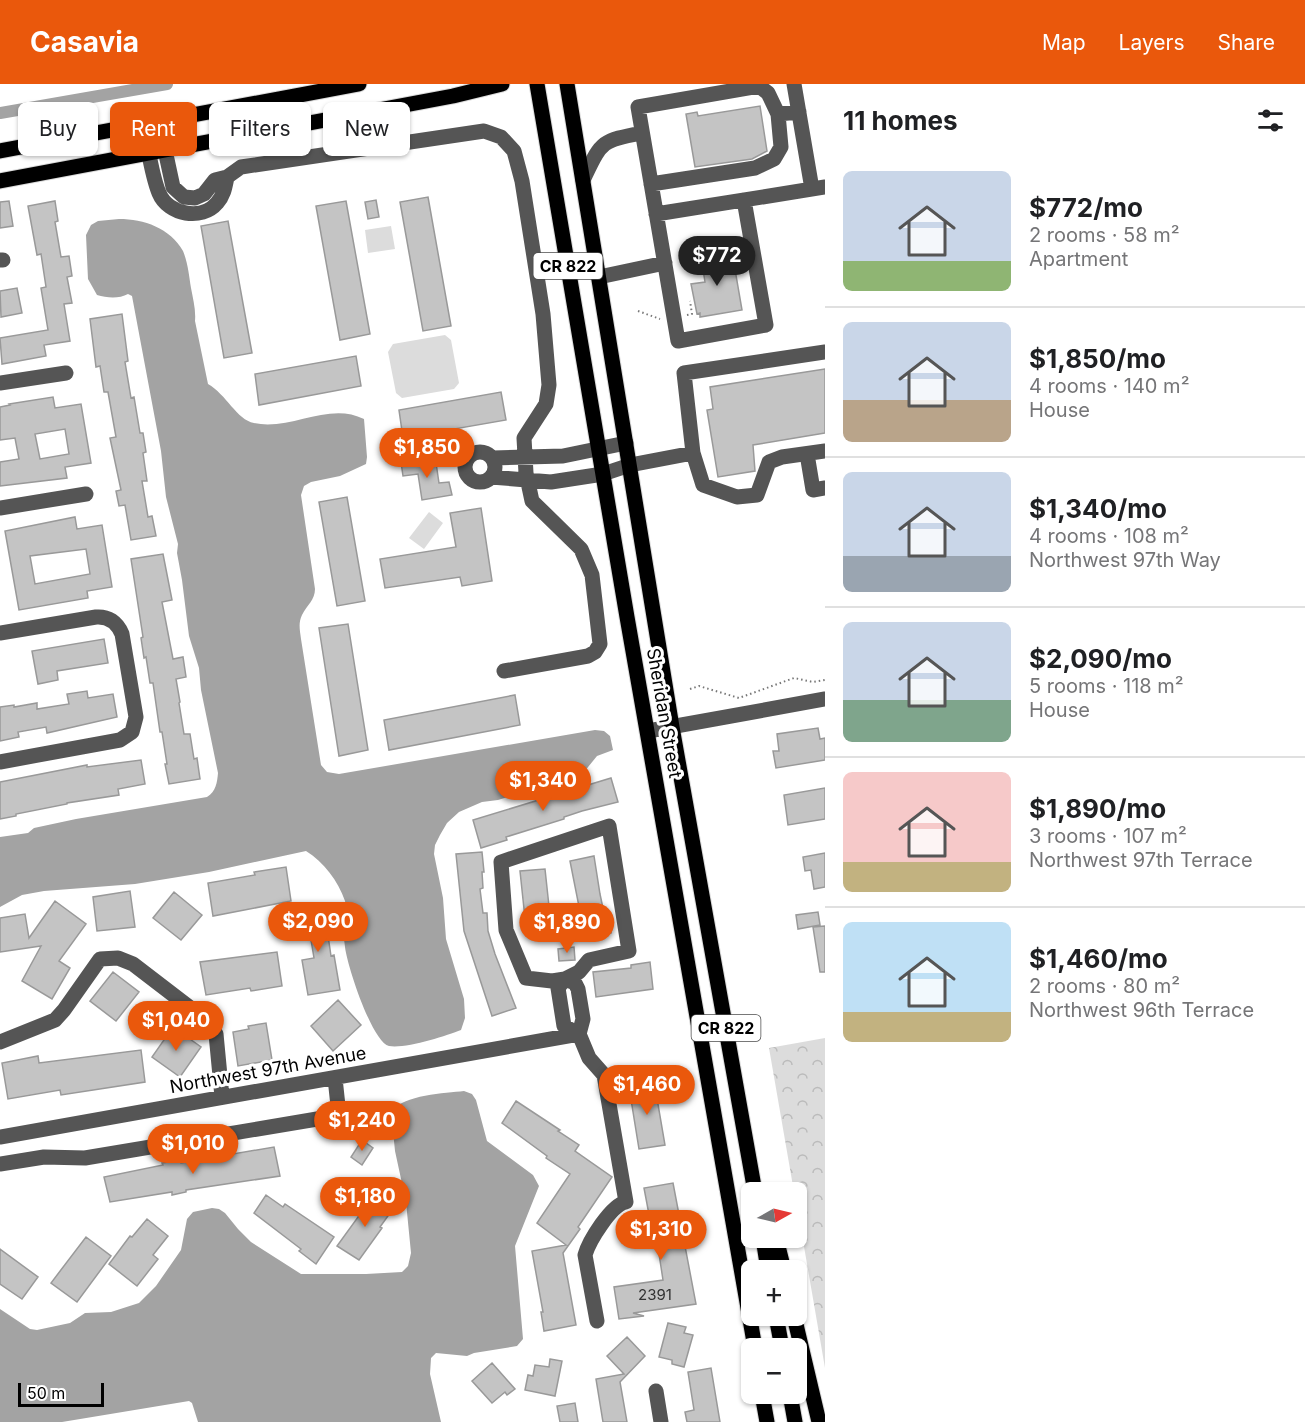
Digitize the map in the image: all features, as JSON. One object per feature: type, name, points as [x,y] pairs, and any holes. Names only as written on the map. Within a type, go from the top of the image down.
[{"type":"main road","points":[[197,115],[359,84]]},
{"type":"main road","points":[[197,144],[453,96],[502,84]]},
{"type":"main road","name":"Sheridan Street","points":[[537,84],[752,1338]]},
{"type":"main road","name":"Sheridan Street","points":[[567,84],[672,727],[753,1182]]},
{"type":"main road","points":[[0,152],[110,130]]},
{"type":"main road","points":[[0,181],[134,156]]},
{"type":"main road","points":[[741,1108],[761,1182]]},
{"type":"main road","points":[[796,1326],[819,1422]]},
{"type":"main road","points":[[764,1404],[767,1422]]},
{"type":"main road","points":[[792,1404],[795,1422]]},
{"type":"street","points":[[656,214],[819,188],[794,84]]},
{"type":"street","points":[[651,184],[755,168],[774,159],[780,147],[778,114],[768,93],[759,86],[638,107],[642,133],[678,341],[766,325],[744,200]]},
{"type":"street","points":[[778,114],[799,112]]},
{"type":"street","points":[[167,156],[173,187],[184,197],[195,198],[204,194],[215,180],[227,177],[240,167],[464,133],[484,131],[501,137],[514,152],[522,181],[543,314],[549,375],[546,404],[524,438],[527,479],[532,501],[581,549],[592,575],[600,644],[595,652],[588,656],[504,671]]},
{"type":"street","points":[[583,180],[597,150],[615,138],[642,133]]},
{"type":"street","points":[[151,156],[159,194],[169,207],[184,213],[201,213],[216,205],[224,193],[227,177]]},
{"type":"street","points":[[599,277],[665,263]]},
{"type":"street","points":[[825,352],[684,374],[693,453],[703,484],[737,497],[757,495],[769,462],[782,457],[825,451]]},
{"type":"street","points":[[0,383],[66,373]]},
{"type":"street","points":[[493,458],[495,470],[486,481],[475,482],[468,476],[465,465],[470,455],[479,451],[486,452],[493,458],[525,459],[562,456],[626,443]]},
{"type":"street","points":[[491,477],[551,482],[603,474],[630,465],[693,453]]},
{"type":"street","points":[[807,454],[813,490],[825,488]]},
{"type":"street","points":[[0,508],[86,494]]},
{"type":"street","points":[[0,762],[117,741],[132,732],[135,721],[122,634],[106,617],[1,627]]},
{"type":"street","points":[[648,731],[825,699]]},
{"type":"street","points":[[566,979],[579,972],[589,960],[629,951],[609,826],[501,862],[506,930],[525,978],[552,981],[566,979],[575,983],[583,1019],[579,1034],[589,1058],[604,1075],[626,1202],[614,1208],[588,1245],[585,1255],[597,1321]]},
{"type":"street","points":[[0,1042],[55,1020],[100,959],[118,958],[133,964],[206,1020],[216,1034],[222,1097]]},
{"type":"street","name":"Northwest 97th Avenue","points":[[0,1137],[579,1034]]},
{"type":"street","points":[[0,1164],[44,1157],[85,1158],[330,1117],[336,1114],[338,1106],[334,1078]]},
{"type":"street","points":[[656,1391],[661,1422]]},
{"type":"path","points":[[639,311],[659,320],[669,318]]},
{"type":"path","points":[[690,689],[699,686],[739,698],[794,678],[813,682],[825,680]]},
{"type":"green space","points":[[391,226],[395,249],[368,253],[365,230]]},
{"type":"green space","points":[[445,335],[451,340],[459,383],[454,389],[402,398],[396,393],[388,352],[393,344]]},
{"type":"green space","points":[[429,512],[443,523],[424,549],[409,538]]},
{"type":"green space","points":[[825,1038],[825,1368],[804,1248],[807,1248],[807,1182],[792,1182],[769,1048]]},
{"type":"shaded area","points":[[119,219],[156,226],[171,236],[183,251],[208,384],[242,417],[254,423],[268,424],[337,413],[351,414],[364,419],[366,464],[340,476],[311,482],[304,486],[301,495],[315,593],[301,618],[300,630],[321,765],[327,772],[339,774],[595,730],[604,731],[610,736],[613,750],[597,756],[584,772],[498,800],[482,802],[459,812],[447,823],[440,835],[434,854],[443,898],[446,939],[464,999],[465,1018],[461,1030],[405,1046],[389,1046],[382,1041],[368,1018],[350,970],[344,938],[345,901],[334,879],[324,866],[306,851],[209,872],[135,884],[44,891],[22,895],[0,907],[0,837],[28,833],[34,828],[76,819],[207,797],[214,789],[217,780],[218,773],[201,690],[199,668],[189,636],[177,553],[178,544],[166,497],[161,451],[132,296],[128,294],[113,298],[97,295],[88,279],[86,235],[91,225],[98,221]]},
{"type":"shaded area","points":[[464,1091],[472,1094],[476,1100],[487,1141],[533,1175],[539,1186],[515,1246],[523,1339],[517,1346],[467,1356],[436,1353],[431,1358],[430,1374],[441,1422],[198,1422],[192,1403],[189,1401],[62,1422],[0,1422],[0,1309],[30,1329],[37,1330],[70,1323],[85,1313],[111,1312],[139,1303],[156,1286],[181,1250],[187,1219],[193,1212],[219,1209],[251,1242],[301,1274],[402,1272],[408,1266],[411,1253],[406,1202],[395,1151],[391,1111],[405,1101],[415,1098]]},
{"type":"building","points":[[760,106],[767,151],[752,159],[695,167],[686,114],[697,112],[698,116]]},
{"type":"building","points":[[428,197],[451,326],[423,331],[400,202]]},
{"type":"building","points":[[376,200],[379,217],[368,219],[365,202]]},
{"type":"building","points":[[9,201],[13,226],[0,228],[0,202]]},
{"type":"building","points":[[55,201],[58,221],[55,222],[61,257],[69,256],[72,276],[67,277],[72,303],[64,304],[70,341],[44,345],[46,356],[2,364],[0,338],[48,330],[41,288],[46,287],[41,254],[37,255],[28,206]]},
{"type":"building","points":[[346,201],[370,334],[340,340],[316,206]]},
{"type":"building","points":[[228,221],[252,353],[224,358],[201,226]]},
{"type":"building","points":[[732,252],[742,310],[700,317],[700,313],[697,314],[691,284],[705,282],[701,257]]},
{"type":"building","points":[[17,288],[22,313],[1,317],[0,291]]},
{"type":"building","points":[[122,314],[128,361],[125,362],[131,398],[134,397],[140,433],[143,433],[146,452],[143,453],[147,481],[142,481],[148,517],[152,516],[156,536],[131,540],[125,505],[119,506],[116,491],[121,490],[110,438],[116,437],[108,392],[104,392],[100,366],[96,367],[90,319]]},
{"type":"building","points":[[356,356],[361,386],[259,405],[255,374]]},
{"type":"building","points":[[825,369],[825,433],[753,445],[755,471],[718,477],[707,410],[713,409],[710,387]]},
{"type":"building","points":[[501,392],[506,420],[403,438],[399,410]]},
{"type":"building","points":[[53,397],[55,408],[81,404],[91,463],[65,467],[67,478],[0,486],[0,462],[19,459],[15,438],[0,440],[0,407]],"holes":[[[65,429],[69,454],[40,459],[35,434]]]},
{"type":"building","points":[[425,458],[426,465],[436,463],[439,483],[449,482],[452,495],[422,500],[418,474],[403,476],[401,462]]},
{"type":"building","points":[[347,497],[365,601],[337,606],[319,502]]},
{"type":"building","points":[[481,508],[492,581],[462,586],[460,577],[385,588],[380,559],[456,547],[450,513]]},
{"type":"building","points":[[75,517],[77,529],[102,525],[112,587],[87,591],[88,598],[19,610],[5,531]],"holes":[[[86,549],[90,574],[35,584],[30,556]]]},
{"type":"building","points":[[163,554],[172,600],[162,602],[173,659],[183,657],[186,677],[176,679],[179,703],[184,734],[190,734],[200,779],[169,784],[153,683],[150,683],[146,657],[144,658],[131,559]]},
{"type":"building","points":[[348,624],[368,750],[339,756],[319,628]]},
{"type":"building","points":[[104,639],[108,663],[57,671],[58,680],[38,684],[32,651]]},
{"type":"building","points":[[87,691],[88,698],[113,694],[117,717],[47,733],[46,727],[18,732],[19,737],[0,741],[0,707],[37,703],[37,709],[69,704],[67,694]]},
{"type":"building","points":[[515,695],[520,725],[389,750],[384,720]]},
{"type":"building","points":[[818,728],[820,739],[825,738],[825,760],[776,768],[773,751],[779,751],[777,734]]},
{"type":"building","points":[[141,760],[145,784],[118,789],[119,795],[67,803],[0,819],[0,782],[87,765],[87,767]]},
{"type":"building","points":[[611,778],[618,802],[564,817],[564,819],[506,837],[507,840],[481,848],[473,820]]},
{"type":"building","points":[[825,788],[825,819],[788,825],[784,795]]},
{"type":"building","points":[[482,852],[484,872],[482,872],[483,888],[480,889],[483,913],[487,913],[488,931],[495,954],[516,1008],[492,1016],[464,931],[456,854]]},
{"type":"building","points":[[825,853],[825,887],[814,889],[811,870],[805,871],[803,857]]},
{"type":"building","points":[[594,856],[604,913],[607,913],[611,933],[585,937],[570,861]]},
{"type":"building","points":[[286,867],[291,901],[213,916],[208,883]]},
{"type":"building","points":[[545,869],[551,925],[526,928],[520,871]]},
{"type":"building","points":[[130,891],[135,927],[97,931],[93,897]]},
{"type":"building","points":[[174,892],[202,915],[181,940],[153,918]]},
{"type":"building","points":[[55,901],[86,924],[59,961],[70,968],[52,999],[22,981],[41,946],[0,952],[0,918],[25,914],[29,938]]},
{"type":"building","points":[[324,908],[331,956],[334,955],[340,990],[308,995],[302,960],[314,958],[309,928],[294,930],[292,913]]},
{"type":"building","points":[[818,912],[820,925],[798,929],[796,915]]},
{"type":"building","points":[[825,926],[825,972],[820,972],[813,927]]},
{"type":"building","points":[[574,947],[575,960],[559,961],[558,949]]},
{"type":"building","points":[[277,952],[282,986],[206,995],[200,962]]},
{"type":"building","points":[[650,962],[653,989],[596,997],[593,972],[631,968],[631,965]]},
{"type":"building","points":[[113,972],[139,992],[116,1021],[90,1001]]},
{"type":"building","points":[[338,1000],[361,1025],[333,1051],[311,1026]]},
{"type":"building","points":[[266,1023],[272,1060],[238,1066],[233,1032],[249,1029],[248,1026]]},
{"type":"building","points":[[173,1027],[201,1047],[180,1077],[152,1057]]},
{"type":"building","points":[[141,1050],[145,1082],[61,1095],[60,1090],[8,1099],[2,1063],[38,1056],[39,1063]]},
{"type":"building","points":[[654,1081],[665,1145],[639,1149],[629,1087]]},
{"type":"building","points":[[516,1101],[579,1145],[575,1151],[612,1177],[563,1253],[576,1325],[544,1331],[541,1312],[543,1312],[532,1251],[566,1245],[537,1223],[570,1174],[502,1123]]},
{"type":"building","points":[[362,1140],[373,1148],[362,1165],[351,1157]]},
{"type":"building","points":[[274,1147],[280,1176],[186,1190],[186,1192],[172,1195],[172,1192],[110,1202],[104,1177],[163,1165],[162,1163],[180,1160],[181,1163]]},
{"type":"building","points":[[673,1183],[696,1304],[633,1313],[644,1316],[619,1319],[614,1287],[663,1280],[657,1241],[654,1241],[644,1188]]},
{"type":"building","points":[[266,1195],[283,1207],[285,1204],[334,1237],[316,1264],[299,1251],[301,1249],[254,1213]]},
{"type":"building","points":[[374,1195],[393,1209],[359,1260],[337,1246]]},
{"type":"building","points":[[147,1219],[168,1236],[153,1255],[158,1259],[137,1286],[109,1264],[130,1236],[132,1237]]},
{"type":"building","points":[[86,1237],[111,1256],[77,1302],[51,1283]]},
{"type":"building","points":[[0,1249],[38,1277],[22,1299],[0,1284]]},
{"type":"building","points":[[668,1323],[686,1327],[684,1333],[693,1335],[684,1367],[672,1364],[672,1360],[659,1357]]},
{"type":"building","points":[[627,1337],[645,1356],[620,1382],[627,1422],[603,1422],[596,1379],[624,1374],[607,1356]]},
{"type":"building","points":[[550,1359],[562,1361],[555,1396],[525,1390],[528,1375],[533,1376],[535,1365],[549,1367]]},
{"type":"building","points":[[492,1363],[515,1389],[507,1395],[505,1392],[492,1403],[472,1381]]},
{"type":"building","points":[[711,1368],[720,1422],[687,1422],[685,1412],[694,1410],[688,1372]]},
{"type":"building","points":[[575,1403],[578,1422],[560,1422],[557,1406]]},
{"type":"waterway","points":[[0,113],[167,84]]}]
